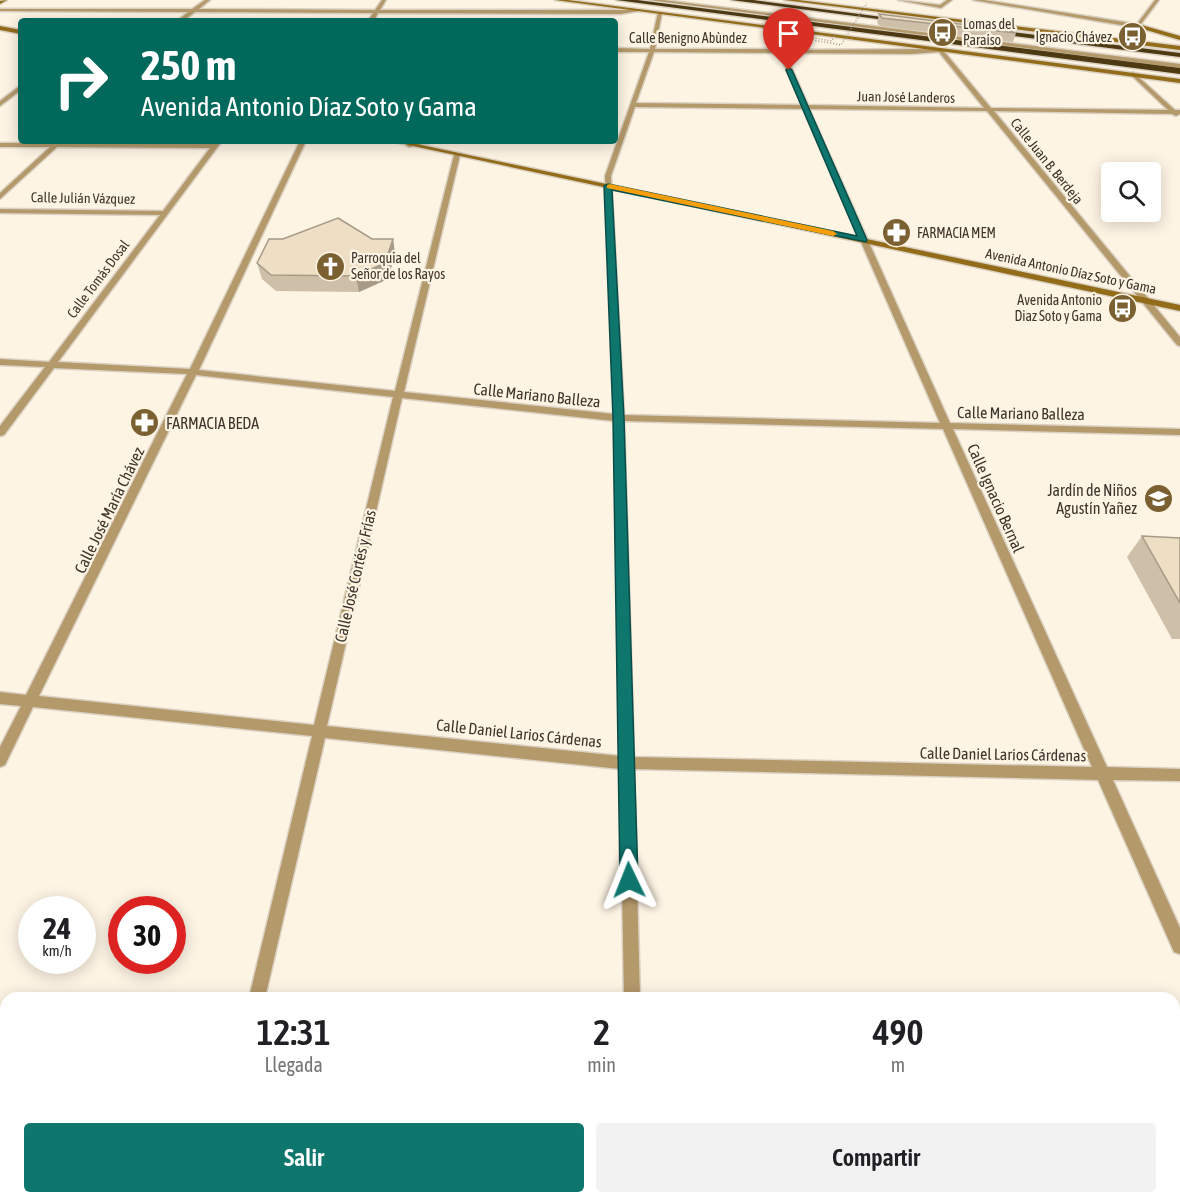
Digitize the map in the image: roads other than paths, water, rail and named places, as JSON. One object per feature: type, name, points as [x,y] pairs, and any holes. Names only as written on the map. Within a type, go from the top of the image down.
[{"type":"highway","points":[[620,0],[1180,71]]},
{"type":"highway","points":[[735,0],[1180,54]]},
{"type":"street","points":[[0,3],[6,0]]},
{"type":"street","points":[[184,18],[208,0]]},
{"type":"street","points":[[373,18],[384,0]]},
{"type":"street","points":[[557,0],[1180,81]]},
{"type":"street","points":[[651,0],[1180,66]]},
{"type":"street","points":[[693,0],[1180,59]]},
{"type":"street","points":[[786,0],[1180,48]]},
{"type":"street","points":[[900,0],[941,7],[950,0]]},
{"type":"street","points":[[975,0],[1138,26],[1180,38]]},
{"type":"street","points":[[1019,7],[1023,0]]},
{"type":"street","points":[[1138,26],[1157,0]]},
{"type":"street","points":[[0,10],[621,13],[642,10]]},
{"type":"street","points":[[632,992],[619,418],[608,176],[652,50],[660,13]]},
{"type":"street","points":[[0,28],[18,31]]},
{"type":"street","name":"Calle Ignacio Bernal","points":[[773,28],[863,240],[1180,946]]},
{"type":"street","name":"Calle Benigno Abùndez","points":[[618,50],[940,50]]},
{"type":"street","name":"Calle Juan B. Berdeja","points":[[940,50],[1180,343]]},
{"type":"street","points":[[1133,74],[1180,118]]},
{"type":"street","points":[[0,92],[18,91]]},
{"type":"street","points":[[0,104],[18,92]]},
{"type":"street","name":"Juan José Landeros","points":[[633,105],[1176,112]]},
{"type":"street","points":[[0,145],[29,144]]},
{"type":"street","points":[[0,197],[57,144]]},
{"type":"street","name":"Calle Tomás Dosal","points":[[0,433],[217,144]]},
{"type":"street","name":"Calle José María Chávez","points":[[0,760],[193,372],[302,144]]},
{"type":"street","name":"Avenida Antonio Díaz Soto y Gama","points":[[405,144],[1180,308]]},
{"type":"street","points":[[409,145],[416,144]]},
{"type":"street","name":"Calle José Cortés y Frías","points":[[258,992],[457,155]]},
{"type":"street","name":"Calle Julián Vázquez","points":[[0,211],[165,213]]},
{"type":"street","name":"Calle Mariano Balleza","points":[[0,362],[193,372],[398,396],[619,418],[1180,432]]},
{"type":"street","name":"Calle Daniel Larios Cárdenas","points":[[0,698],[626,763],[1180,775]]},
{"type":"place","name":"Lomas del Paraíso","points":[[942,32]]},
{"type":"place","name":"Ignacio Chávez","points":[[1133,37]]},
{"type":"place","name":"FARMACIA MEM","points":[[896,233]]},
{"type":"place","name":"Parroquia del Señor de los Rayos","points":[[330,266]]},
{"type":"place","name":"Avenida Antonio Diaz Soto y Gama","points":[[1123,308]]},
{"type":"place","name":"FARMACIA BEDA","points":[[145,423]]},
{"type":"place","name":"Jardín de Niños Agustín Yañez","points":[[1158,499]]}]
